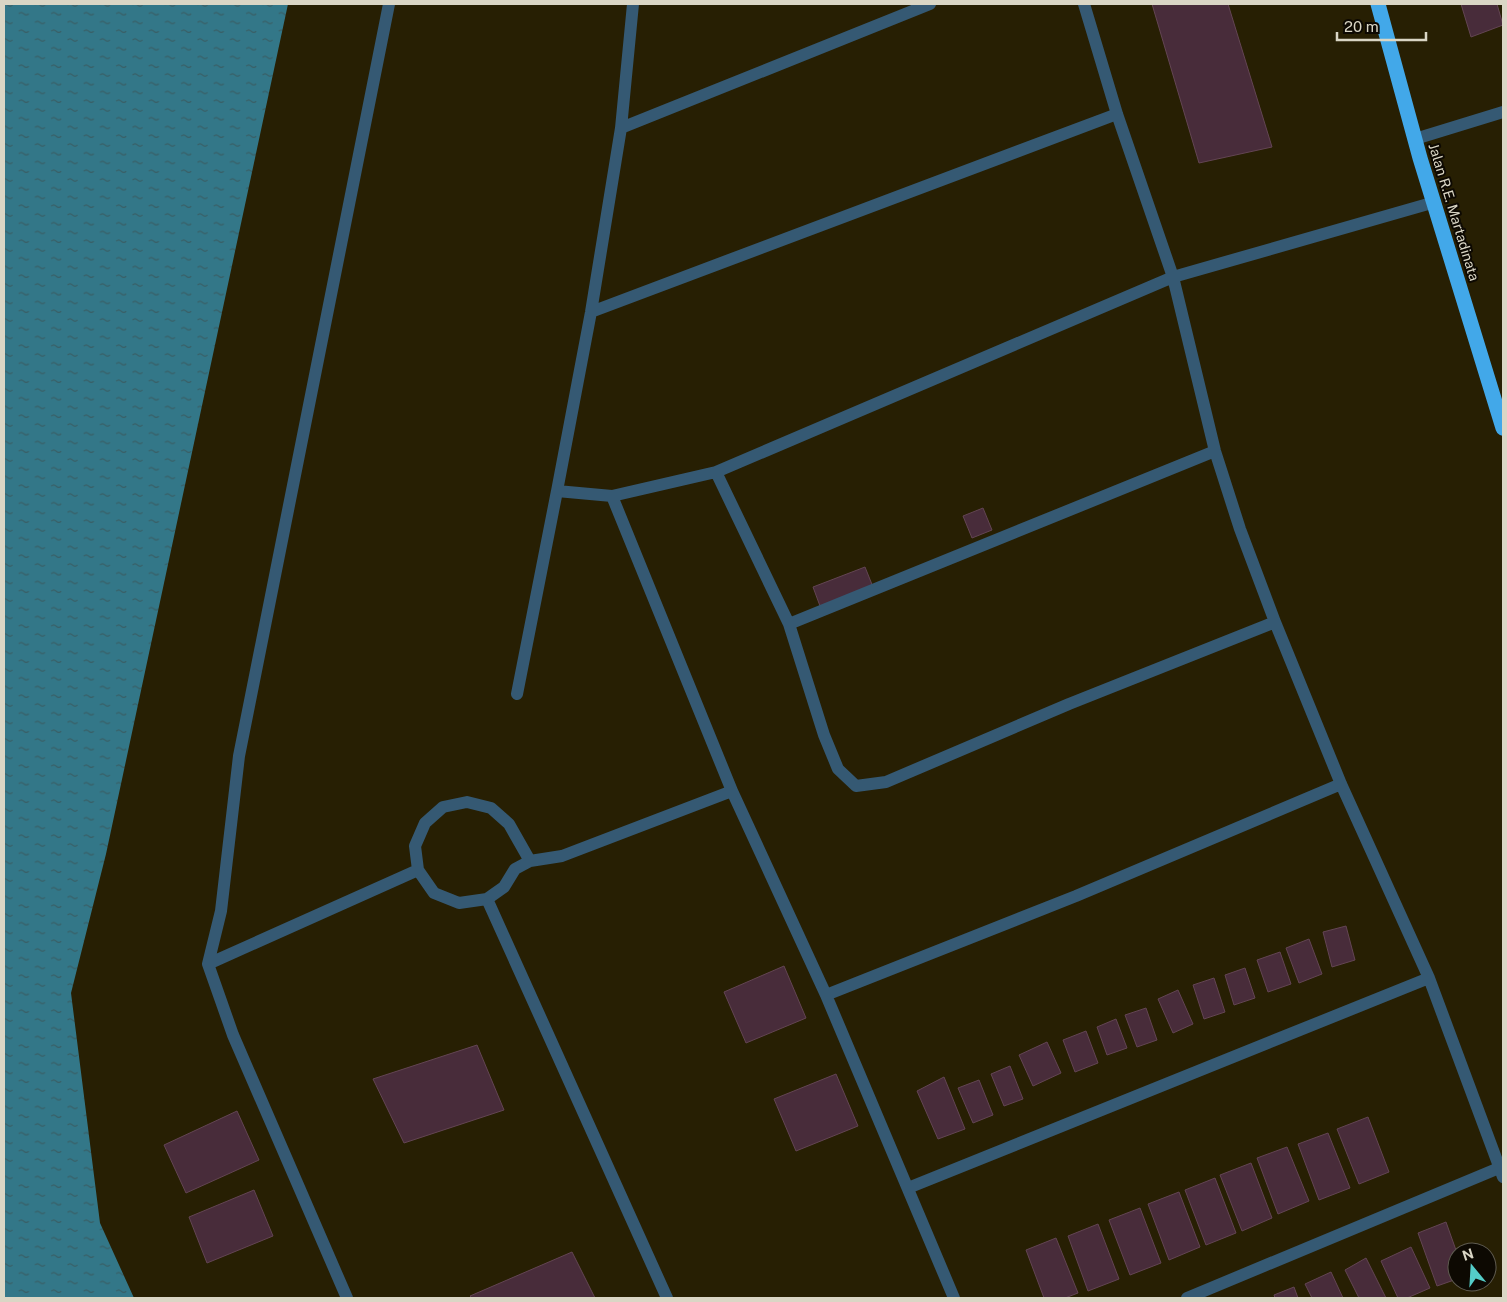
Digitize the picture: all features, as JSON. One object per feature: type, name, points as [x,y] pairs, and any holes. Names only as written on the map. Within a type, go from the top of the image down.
[{"type":"highway","name":"Jalan R.E. Martadinata","points":[[1378,4],[1415,140],[1503,428]]},
{"type":"street","points":[[347,1298],[233,1035],[208,964],[221,912],[240,756],[389,4]]},
{"type":"street","points":[[517,694],[591,312],[620,128],[634,4]]},
{"type":"street","points":[[620,128],[930,4]]},
{"type":"street","points":[[1084,4],[1117,114],[1174,277],[1215,451],[1240,529],[1275,622],[1341,784],[1429,978],[1501,1172],[1187,1298]]},
{"type":"street","points":[[1415,140],[1503,112]]},
{"type":"street","points":[[591,312],[1117,114]]},
{"type":"street","points":[[557,491],[612,496],[716,472],[1174,277],[1435,202]]},
{"type":"street","points":[[789,624],[1215,451]]},
{"type":"street","points":[[716,472],[789,624],[824,735],[838,769],[856,786],[886,782],[1069,704],[1275,622]]},
{"type":"street","points":[[612,496],[732,791],[826,995],[954,1298]]},
{"type":"street","points":[[826,995],[1076,896],[1341,784]]},
{"type":"street","points":[[530,861],[509,824],[491,808],[467,802],[444,807],[425,823],[415,846],[418,870],[434,892],[459,904],[487,899],[504,887],[515,869],[530,861],[562,856],[732,791]]},
{"type":"street","points":[[208,964],[418,870]]},
{"type":"street","points":[[487,899],[668,1298]]},
{"type":"street","points":[[908,1188],[1429,978]]},
{"type":"water","points":[[4,4],[288,4],[106,854],[71,993],[100,1223],[134,1298],[4,1298]]},
{"type":"building","points":[[1152,4],[1228,4],[1272,147],[1199,163]]},
{"type":"building","points":[[1461,4],[1497,4],[1503,25],[1471,37]]},
{"type":"building","points":[[983,508],[992,530],[972,538],[963,516]]},
{"type":"building","points":[[865,567],[873,587],[820,606],[813,587]]},
{"type":"building","points":[[1346,926],[1355,960],[1332,967],[1323,932]]},
{"type":"building","points":[[1309,939],[1322,974],[1299,983],[1286,948]]},
{"type":"building","points":[[1280,952],[1291,984],[1268,992],[1257,960]]},
{"type":"building","points":[[784,966],[806,1018],[746,1043],[724,992]]},
{"type":"building","points":[[1245,968],[1255,998],[1234,1005],[1225,975]]},
{"type":"building","points":[[1214,978],[1225,1012],[1204,1019],[1193,985]]},
{"type":"building","points":[[1178,990],[1193,1024],[1173,1033],[1158,999]]},
{"type":"building","points":[[1146,1008],[1157,1040],[1137,1047],[1125,1015]]},
{"type":"building","points":[[1116,1019],[1127,1048],[1107,1055],[1097,1027]]},
{"type":"building","points":[[1086,1031],[1098,1063],[1075,1072],[1063,1040]]},
{"type":"building","points":[[1047,1042],[1061,1073],[1033,1086],[1019,1055]]},
{"type":"building","points":[[477,1045],[504,1110],[404,1143],[373,1079]]},
{"type":"building","points":[[1010,1066],[1023,1099],[1004,1106],[991,1074]]},
{"type":"building","points":[[836,1074],[858,1126],[796,1151],[774,1099]]},
{"type":"building","points":[[944,1077],[965,1129],[938,1139],[917,1091]]},
{"type":"building","points":[[979,1080],[993,1115],[973,1123],[958,1088]]},
{"type":"building","points":[[237,1111],[259,1160],[186,1193],[164,1145]]},
{"type":"building","points":[[1368,1117],[1389,1172],[1359,1184],[1337,1129]]},
{"type":"building","points":[[1328,1133],[1350,1188],[1319,1200],[1298,1144]]},
{"type":"building","points":[[1287,1147],[1309,1201],[1278,1214],[1257,1158]]},
{"type":"building","points":[[1251,1163],[1272,1218],[1242,1231],[1220,1175]]},
{"type":"building","points":[[1215,1178],[1236,1233],[1206,1245],[1185,1190]]},
{"type":"building","points":[[254,1190],[273,1236],[207,1263],[189,1217]]},
{"type":"building","points":[[1179,1192],[1200,1247],[1169,1260],[1148,1204]]},
{"type":"building","points":[[1140,1208],[1161,1263],[1130,1275],[1109,1220]]},
{"type":"building","points":[[1446,1222],[1453,1242],[1447,1242],[1447,1282],[1437,1286],[1418,1233]]},
{"type":"building","points":[[1098,1224],[1119,1279],[1088,1291],[1068,1236]]},
{"type":"building","points":[[1056,1238],[1078,1293],[1065,1298],[1044,1298],[1026,1250]]},
{"type":"building","points":[[1411,1247],[1430,1288],[1407,1298],[1398,1298],[1381,1261]]},
{"type":"building","points":[[572,1252],[595,1298],[472,1298],[470,1296]]},
{"type":"building","points":[[1366,1258],[1386,1298],[1359,1298],[1345,1270]]},
{"type":"building","points":[[1331,1272],[1343,1298],[1312,1298],[1305,1284]]},
{"type":"building","points":[[1294,1287],[1298,1298],[1275,1298],[1274,1295]]}]
